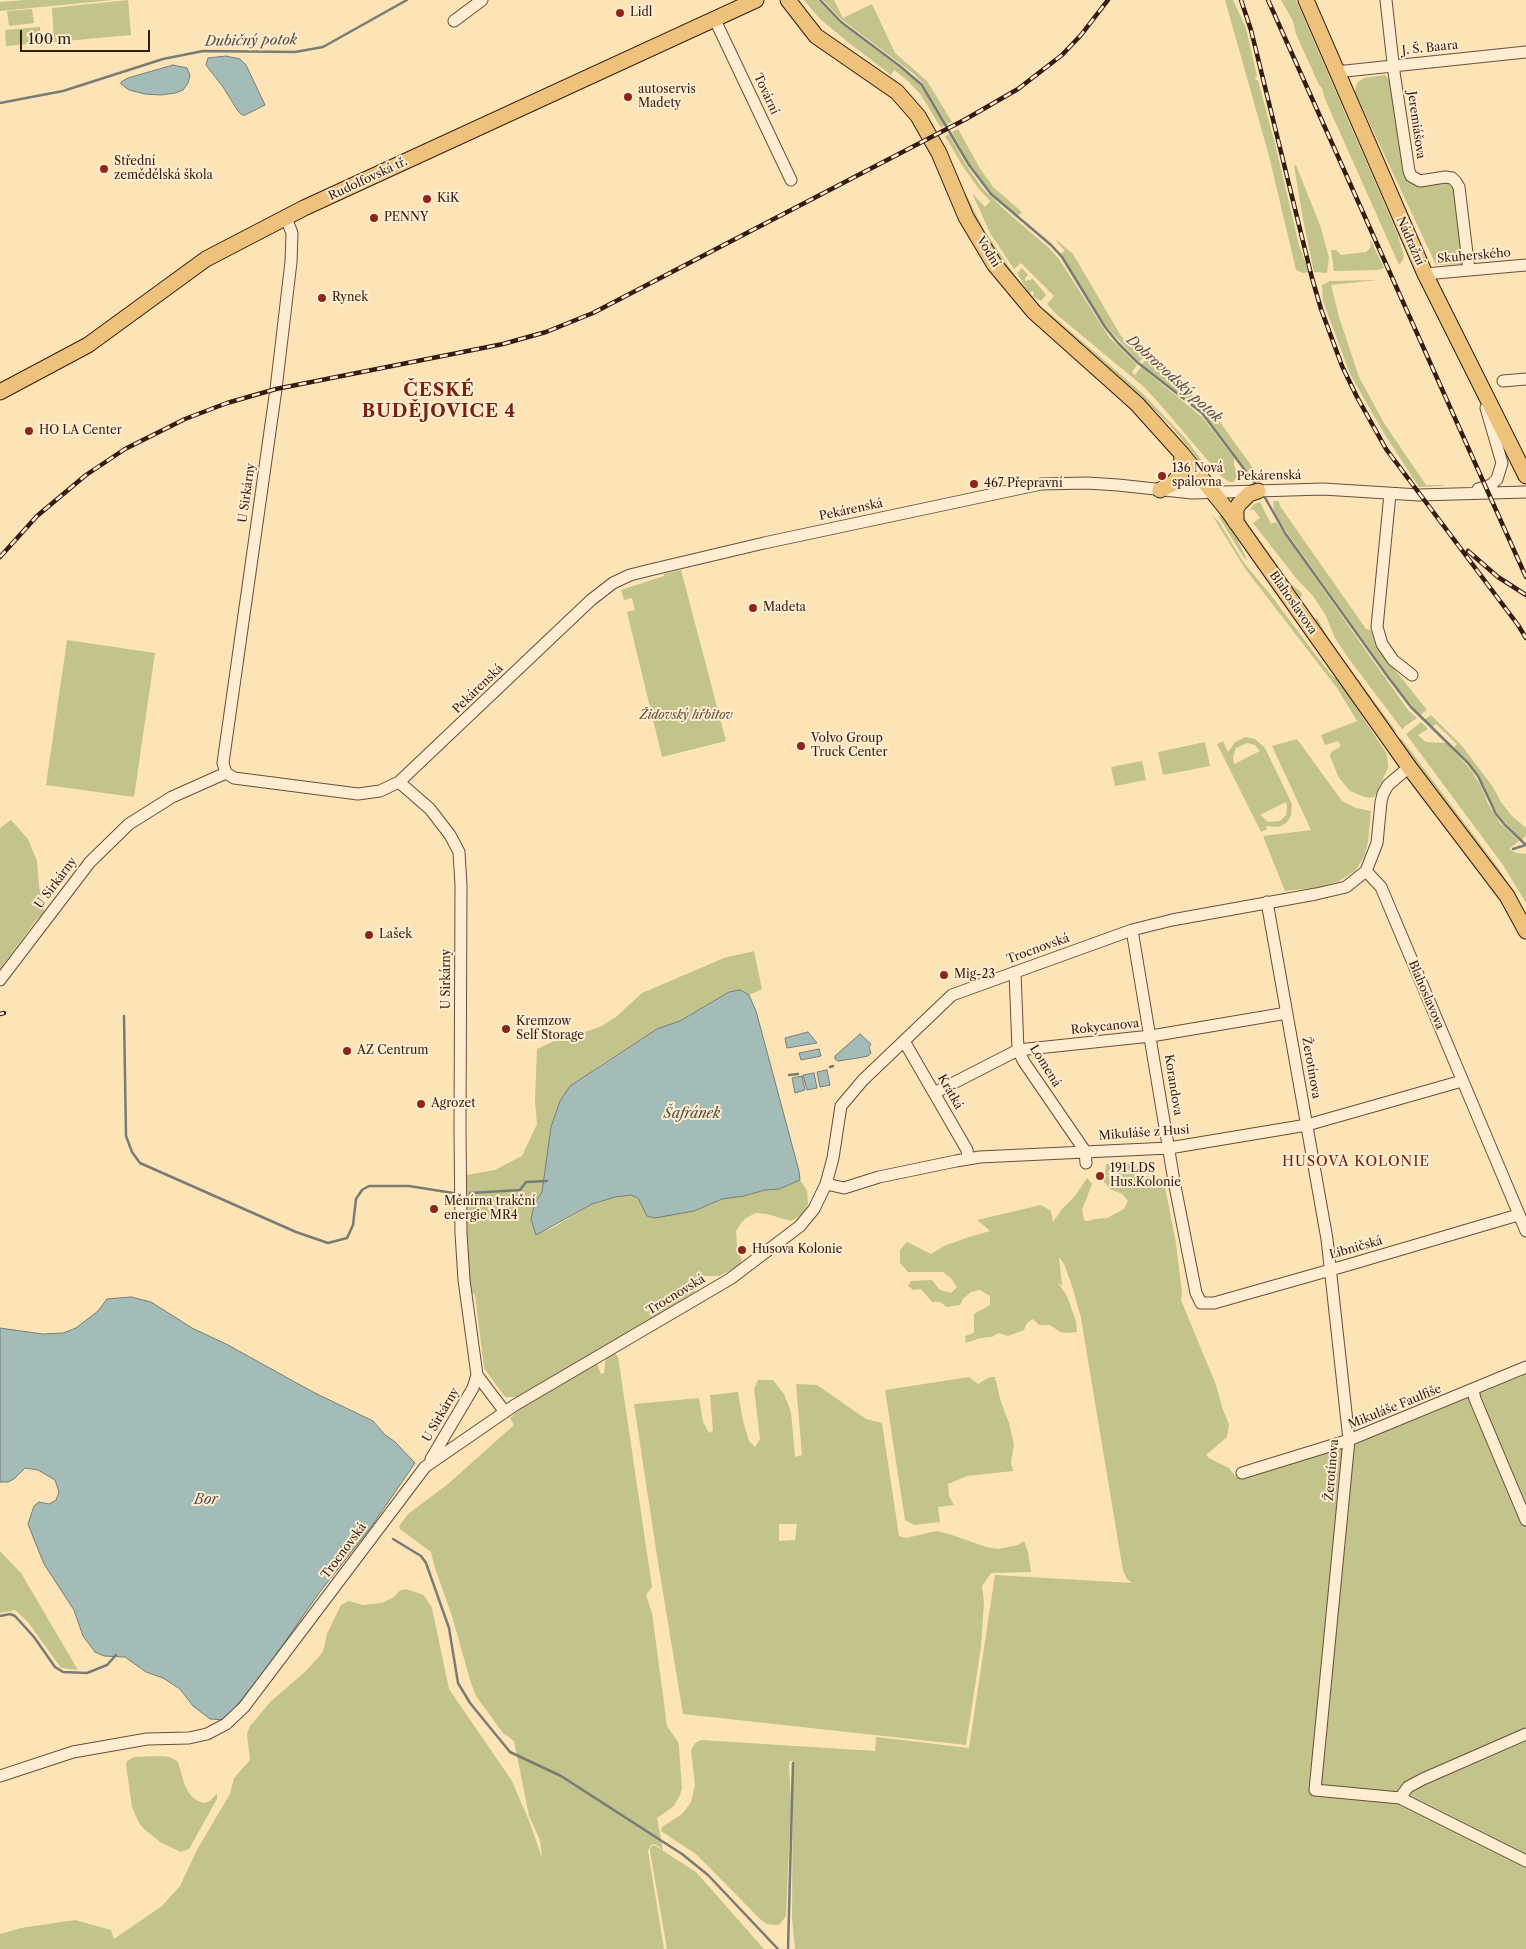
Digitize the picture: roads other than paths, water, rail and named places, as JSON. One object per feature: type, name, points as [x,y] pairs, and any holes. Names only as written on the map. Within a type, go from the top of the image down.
[{"type":"main road","name":"Rudolfovská tř.","points":[[0,392],[88,345],[206,259],[286,218],[756,0]]},
{"type":"main road","name":"Vodní","points":[[788,0],[816,36],[898,92],[918,116],[931,137],[966,217],[994,264],[1034,312],[1137,404],[1182,454],[1212,492]]},
{"type":"main road","name":"Nádražní","points":[[1306,0],[1425,274],[1526,476]]},
{"type":"main road","points":[[1160,490],[1172,484],[1181,474],[1182,454]]},
{"type":"main road","name":"Blahoslavova","points":[[1212,492],[1409,767],[1507,896],[1526,931]]},
{"type":"main road","points":[[1236,523],[1236,508],[1243,499],[1255,492]]},
{"type":"street","points":[[454,20],[482,0]]},
{"type":"street","name":"Jeremiášova","points":[[1386,0],[1409,171],[1411,176],[1420,181],[1445,177],[1452,178],[1456,182],[1459,187],[1469,270]]},
{"type":"street","name":"Tovární","points":[[715,20],[791,180]]},
{"type":"street","name":"J. Š. Baara","points":[[1336,72],[1526,52]]},
{"type":"street","name":"U Sirkárny","points":[[0,980],[90,862],[129,824],[172,797],[226,773],[223,763],[291,262],[292,233],[286,218]]},
{"type":"street","name":"Skuherského","points":[[1425,274],[1526,265]]},
{"type":"street","points":[[1503,381],[1526,379]]},
{"type":"street","points":[[1461,493],[1491,484],[1497,479],[1502,463],[1480,385]]},
{"type":"street","name":"Pekárenská","points":[[399,782],[591,600],[613,582],[630,575],[764,543],[1041,484],[1087,483],[1160,490],[1212,492],[1323,489],[1390,494],[1526,492]]},
{"type":"street","points":[[1390,494],[1377,627],[1382,644],[1393,660],[1412,676]]},
{"type":"street","points":[[1366,871],[1377,843],[1383,794],[1388,784],[1409,767]]},
{"type":"street","points":[[226,773],[234,778],[358,794],[380,791],[399,782]]},
{"type":"street","name":"U Sirkárny","points":[[399,782],[430,809],[450,836],[459,852],[462,885],[461,1233],[464,1280],[477,1375],[473,1388],[438,1450],[425,1467]]},
{"type":"street","name":"Trocnovská","points":[[0,1776],[72,1752],[147,1739],[190,1738],[208,1734],[226,1724],[244,1707],[425,1467],[505,1412],[730,1279],[778,1245],[800,1226],[814,1208],[826,1184],[833,1158],[841,1106],[863,1080],[952,996],[1132,930],[1172,920],[1346,887],[1366,871]]},
{"type":"street","name":"Blahoslavova","points":[[1366,871],[1381,887],[1526,1231]]},
{"type":"street","name":"Žerotínova","points":[[1267,902],[1327,1239],[1349,1440],[1315,1790],[1400,1798],[1526,1861]]},
{"type":"street","name":"Korandova","points":[[1132,930],[1169,1148],[1193,1274],[1201,1304]]},
{"type":"street","name":"Lomená","points":[[1015,972],[1018,1050],[1086,1157]]},
{"type":"street","name":"Rokycanova","points":[[934,1093],[1018,1050],[1151,1036],[1287,1013]]},
{"type":"street","name":"Krátká","points":[[904,1041],[967,1150],[968,1159]]},
{"type":"street","name":"Mikuláše z Husi","points":[[826,1184],[844,1188],[879,1176],[968,1159],[1086,1157],[1169,1148],[1307,1125],[1462,1081]]},
{"type":"street","name":"Libničská","points":[[1201,1304],[1214,1303],[1518,1214]]},
{"type":"street","name":"Mikuláše Faulfiše","points":[[1242,1473],[1349,1440],[1526,1367]]},
{"type":"street","name":"U Sirkárny","points":[[477,1375],[505,1412]]},
{"type":"street","points":[[1473,1390],[1475,1399],[1526,1520]]},
{"type":"street","points":[[1400,1798],[1408,1787],[1423,1779],[1526,1734]]},
{"type":"water","points":[[226,56],[240,59],[246,65],[265,105],[245,115],[238,111],[206,65],[208,58]]},
{"type":"water","points":[[173,65],[187,68],[190,75],[188,83],[183,90],[175,93],[161,95],[145,94],[129,90],[121,84],[121,82],[128,78]]},
{"type":"water","name":"Šafránek","points":[[740,990],[749,995],[756,1011],[800,1180],[779,1189],[722,1199],[694,1211],[655,1218],[647,1216],[638,1198],[631,1195],[615,1197],[592,1204],[536,1235],[531,1219],[535,1203],[542,1192],[551,1127],[560,1101],[570,1086],[657,1029],[680,1021],[729,992]]},
{"type":"water","points":[[808,1032],[817,1043],[787,1048],[785,1038]]},
{"type":"water","points":[[860,1034],[871,1044],[869,1047],[871,1053],[868,1056],[838,1061],[835,1059],[835,1056]]},
{"type":"water","points":[[819,1049],[821,1056],[801,1060],[799,1053]]},
{"type":"water","points":[[827,1070],[830,1085],[820,1087],[817,1072]]},
{"type":"water","points":[[814,1073],[817,1088],[807,1090],[803,1075]]},
{"type":"water","points":[[802,1076],[805,1090],[795,1093],[792,1078]]},
{"type":"water","name":"Bor","points":[[131,1297],[151,1302],[192,1328],[228,1345],[313,1392],[373,1421],[415,1463],[371,1527],[319,1593],[266,1669],[225,1720],[210,1719],[193,1706],[180,1689],[163,1678],[146,1672],[125,1657],[104,1656],[95,1652],[83,1636],[74,1610],[44,1564],[28,1524],[34,1506],[39,1502],[49,1504],[56,1500],[59,1492],[55,1480],[38,1470],[25,1468],[14,1479],[8,1482],[0,1482],[0,1328],[43,1334],[63,1333],[76,1328],[98,1311],[107,1299]]},
{"type":"waterway","name":"Dubičný potok","points":[[0,103],[63,91],[163,59],[203,51],[295,52],[323,47],[407,0]]},
{"type":"waterway","name":"Dobrovodský potok","points":[[820,0],[841,22],[922,85],[969,165],[991,194],[1051,245],[1062,257],[1105,327],[1118,343],[1137,362],[1202,413],[1257,486]]},
{"type":"waterway","name":"Dobrovodský potok","points":[[1263,494],[1285,533],[1388,677],[1411,707],[1468,763],[1478,776],[1496,814],[1526,845]]},
{"type":"waterway","points":[[1513,849],[1526,845]]},
{"type":"waterway","points":[[124,1016],[126,1136],[132,1152],[140,1163],[296,1232],[328,1243],[347,1238],[353,1225],[356,1199],[362,1190],[369,1186],[409,1186],[453,1193]]},
{"type":"waterway","points":[[789,1075],[798,1074]]},
{"type":"waterway","points":[[470,1193],[520,1190],[526,1182],[547,1181]]},
{"type":"waterway","points":[[393,1539],[421,1556],[426,1563],[449,1628],[458,1683],[470,1703],[510,1752],[561,1776],[682,1854],[708,1875],[778,1949]]},
{"type":"waterway","points":[[0,1616],[10,1614],[15,1616],[34,1637],[55,1667],[63,1672],[87,1673],[107,1665],[116,1655]]},
{"type":"waterway","points":[[788,1949],[793,1763]]},
{"type":"railway","points":[[0,557],[37,516],[86,475],[125,449],[185,419],[227,403],[276,389],[503,344],[546,332],[593,313],[966,119],[1018,89],[1062,55],[1081,35],[1108,0]]},
{"type":"railway","points":[[1241,0],[1251,30],[1312,278],[1342,366],[1386,449],[1526,638]]},
{"type":"railway","points":[[1268,0],[1526,577]]},
{"type":"railway","points":[[1468,551],[1498,577],[1526,595]]},
{"type":"railway","points":[[0,1014],[4,1013]]},
{"type":"place","name":"Lidl","points":[[620,13]]},
{"type":"place","name":"autoservis Madety","points":[[628,97]]},
{"type":"place","name":"Střední zemědělská škola","points":[[104,169]]},
{"type":"place","name":"KiK","points":[[427,199]]},
{"type":"place","name":"PENNY","points":[[374,218]]},
{"type":"place","name":"Rynek","points":[[322,298]]},
{"type":"place","name":"HO LA Center","points":[[29,431]]},
{"type":"place","name":"136 Nová spalovna","points":[[1162,476]]},
{"type":"place","name":"467 Přepravní","points":[[974,484]]},
{"type":"place","name":"Madeta","points":[[753,608]]},
{"type":"place","name":"Volvo Group Truck Center","points":[[801,746]]},
{"type":"place","name":"Lašek","points":[[369,935]]},
{"type":"place","name":"Mig-23","points":[[944,975]]},
{"type":"place","name":"Kremzow Self Storage","points":[[506,1029]]},
{"type":"place","name":"AZ Centrum","points":[[347,1051]]},
{"type":"place","name":"Agrozet","points":[[421,1104]]},
{"type":"place","name":"191 LDS Hus.Kolonie","points":[[1100,1176]]},
{"type":"place","name":"Měnírna trakční energie MR4","points":[[434,1209]]},
{"type":"place","name":"Husova Kolonie","points":[[742,1250]]},
{"type":"district","name":"ČESKÉ BUDĚJOVICE 4","points":[[439,401]]},
{"type":"district","name":"HUSOVA KOLONIE","points":[[1356,1162]]},
{"type":"park label","name":"Židovský hřbitov","points":[[686,716]]}]
